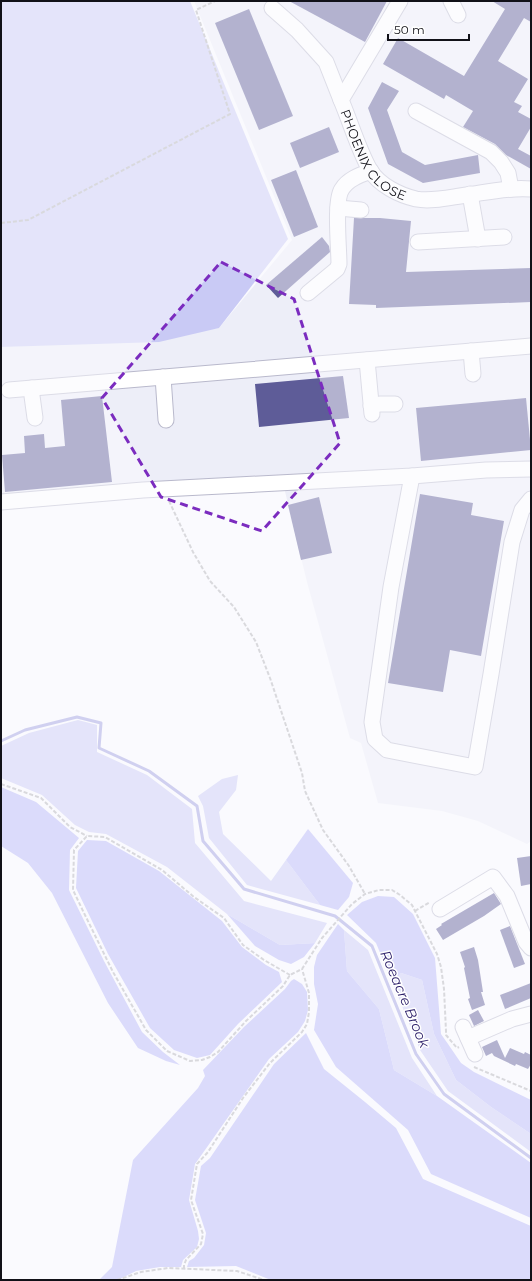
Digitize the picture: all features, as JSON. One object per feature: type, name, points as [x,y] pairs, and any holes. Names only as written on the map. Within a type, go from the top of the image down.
[{"type":"street","name":"PHOENIX CLOSE","points":[[400,1],[341,100],[362,153],[371,171],[383,184],[416,199],[434,200],[511,188],[531,189]]},
{"type":"street","points":[[451,1],[458,15]]},
{"type":"street","points":[[272,8],[297,30],[326,62],[341,100]]},
{"type":"street","points":[[416,110],[491,152],[501,162],[508,173],[511,188]]},
{"type":"street","points":[[308,293],[336,269],[339,264],[338,208],[341,190],[354,178],[371,171]]},
{"type":"street","points":[[470,194],[478,239]]},
{"type":"street","points":[[338,208],[361,210]]},
{"type":"street","points":[[418,242],[504,237]]},
{"type":"street","points":[[9,390],[531,346]]},
{"type":"street","points":[[472,351],[473,374]]},
{"type":"street","points":[[367,360],[372,410],[380,404],[395,404]]},
{"type":"street","points":[[163,377],[166,420]]},
{"type":"street","points":[[32,388],[35,418]]},
{"type":"street","points":[[1,502],[168,489],[412,476],[486,470],[531,469]]},
{"type":"street","points":[[412,476],[391,587],[372,722],[375,739],[387,750],[467,766],[474,767],[491,674],[512,542],[522,510],[531,499]]},
{"type":"street","points":[[440,909],[493,877],[507,896],[526,942],[531,948]]},
{"type":"street","points":[[473,1060],[462,1038],[512,1019],[531,1014]]},
{"type":"path","points":[[1,223],[28,220],[230,114],[196,10],[215,1]]},
{"type":"path","points":[[168,489],[168,499],[193,552],[210,580],[234,607],[256,642],[270,678],[302,773],[305,791],[323,830],[350,866],[365,894]]},
{"type":"path","points":[[1,784],[40,798],[70,827],[87,836],[106,837],[162,870],[194,897],[224,918],[243,945],[264,960],[290,975]]},
{"type":"path","points":[[87,836],[74,850],[74,890],[110,965],[146,1030],[167,1051],[190,1061],[202,1060],[218,1052],[246,1021],[284,986],[290,975],[302,969],[322,938],[352,904],[365,894],[379,890],[392,890],[412,905],[437,954],[441,967],[444,989],[446,1035],[462,1038],[460,1052]]},
{"type":"path","points":[[184,1269],[186,1260],[201,1244],[203,1234],[191,1200],[197,1164],[208,1152],[243,1098],[270,1063],[302,1032],[307,1024],[309,1012],[309,993],[302,969]]},
{"type":"path","points":[[473,1060],[531,1091]]},
{"type":"path","points":[[117,1280],[141,1272],[168,1268],[237,1271],[264,1280]]},
{"type":"highlighted area","points":[[221,262],[294,299],[340,443],[262,531],[161,497],[102,398]]},
{"type":"shaded area","points":[[1,1],[190,1],[288,239],[219,328],[159,342],[1,347]]},
{"type":"shaded area","points":[[194,1],[531,1],[531,841],[527,844],[478,821],[442,811],[378,803],[361,743],[350,738],[307,582],[281,475],[147,485],[1,500],[1,347],[73,344],[219,328],[292,240]]},
{"type":"shaded area","points":[[78,720],[97,725],[97,752],[147,775],[192,809],[195,843],[244,901],[327,923],[315,943],[280,945],[227,914],[167,867],[106,834],[89,832],[75,825],[42,795],[1,778],[1,746],[29,733]]},
{"type":"shaded area","points":[[238,775],[236,790],[219,812],[223,834],[271,881],[286,860],[320,905],[247,885],[209,838],[203,806],[198,796],[222,779]]},
{"type":"shaded area","points":[[1,787],[36,802],[79,838],[70,850],[69,890],[104,961],[142,1032],[163,1052],[180,1065],[166,1061],[138,1048],[108,1003],[52,893],[28,863],[1,846]]},
{"type":"shaded area","points":[[308,829],[353,883],[349,897],[338,910],[320,905],[286,860]]},
{"type":"shaded area","points":[[87,840],[106,841],[159,871],[222,921],[242,947],[266,965],[279,972],[282,982],[238,1024],[210,1055],[197,1058],[174,1050],[150,1028],[108,954],[76,888],[78,851]]},
{"type":"shaded area","points":[[378,896],[394,897],[413,914],[435,958],[441,1034],[461,1063],[474,1072],[531,1100],[531,1134],[491,1107],[456,1080],[434,1034],[422,980],[401,973],[393,984],[376,943],[347,915],[362,902]]},
{"type":"shaded area","points":[[227,914],[280,945],[315,943],[304,957],[291,964],[279,960],[255,946]]},
{"type":"shaded area","points":[[338,924],[344,930],[347,971],[379,1009],[394,1070],[437,1096],[531,1163],[531,1218],[431,1174],[408,1130],[336,1067],[314,1030],[318,1004],[314,984],[314,967],[317,955]]},
{"type":"shaded area","points":[[344,930],[368,950],[412,1058],[437,1096],[394,1070],[379,1009],[347,971]]},
{"type":"shaded area","points":[[401,973],[422,980],[434,1034],[456,1080],[491,1107],[531,1134],[531,1152],[448,1091],[420,1050],[393,984]]},
{"type":"shaded area","points":[[294,979],[302,984],[307,992],[308,1010],[305,1021],[298,1032],[269,1059],[195,1164],[189,1200],[198,1231],[199,1239],[197,1247],[183,1260],[181,1267],[160,1267],[136,1271],[118,1280],[99,1280],[112,1267],[133,1160],[198,1088],[205,1076],[203,1070],[244,1027]]},
{"type":"shaded area","points":[[306,1033],[324,1069],[396,1128],[423,1179],[531,1226],[531,1280],[271,1280],[236,1266],[187,1267],[189,1261],[194,1258],[204,1245],[206,1233],[195,1200],[201,1166],[210,1158],[274,1064]]},
{"type":"building","points":[[289,1],[387,1],[365,42]]},
{"type":"building","points":[[492,1],[531,1],[531,22],[524,18],[498,61],[528,79],[514,102],[522,106],[518,112],[531,119],[531,127],[518,149],[531,156],[531,169],[506,155],[495,144],[463,127],[473,111],[446,95],[444,99],[383,64],[398,38],[464,76],[505,9]]},
{"type":"building","points":[[249,9],[293,116],[259,130],[215,23]]},
{"type":"building","points":[[382,82],[399,91],[387,110],[402,152],[425,165],[478,155],[480,173],[423,183],[388,164],[368,108]]},
{"type":"building","points":[[329,127],[339,152],[300,168],[290,143]]},
{"type":"building","points":[[296,170],[318,227],[294,237],[271,180]]},
{"type":"building","points":[[354,218],[380,218],[411,221],[406,272],[531,268],[531,302],[376,308],[376,305],[349,304]]},
{"type":"building","points":[[322,237],[329,246],[330,252],[278,298],[266,285]]},
{"type":"building","points":[[343,376],[349,418],[259,427],[255,384]]},
{"type":"building","points":[[102,396],[112,482],[5,492],[2,455],[25,453],[24,436],[44,434],[45,448],[65,446],[61,400]]},
{"type":"building","points":[[526,398],[531,450],[421,461],[416,408]]},
{"type":"building","points":[[420,494],[473,503],[471,515],[504,521],[481,656],[450,650],[443,692],[388,683]]},
{"type":"building","points":[[319,497],[332,553],[301,560],[288,505]]},
{"type":"building","points":[[531,856],[531,884],[521,886],[517,858]]},
{"type":"building","points":[[494,893],[501,904],[484,916],[443,940],[436,929],[442,925],[441,924]]},
{"type":"building","points":[[510,926],[525,964],[514,968],[500,930]]},
{"type":"building","points":[[474,947],[478,960],[483,992],[481,992],[485,1005],[472,1010],[468,999],[470,998],[465,967],[460,952]]},
{"type":"building","points":[[531,983],[531,998],[505,1009],[500,995]]},
{"type":"building","points":[[478,1010],[484,1021],[474,1026],[469,1015]]},
{"type":"building","points":[[497,1040],[505,1058],[510,1048],[524,1054],[525,1052],[531,1055],[531,1064],[528,1069],[516,1064],[515,1066],[494,1056],[492,1053],[486,1056],[482,1047]]},
{"type":"waterway","name":"Roeacre Brook","points":[[1,741],[25,730],[77,717],[101,723],[99,748],[149,771],[197,806],[203,841],[244,889],[335,916],[372,946],[416,1054],[444,1094],[531,1158]]}]
